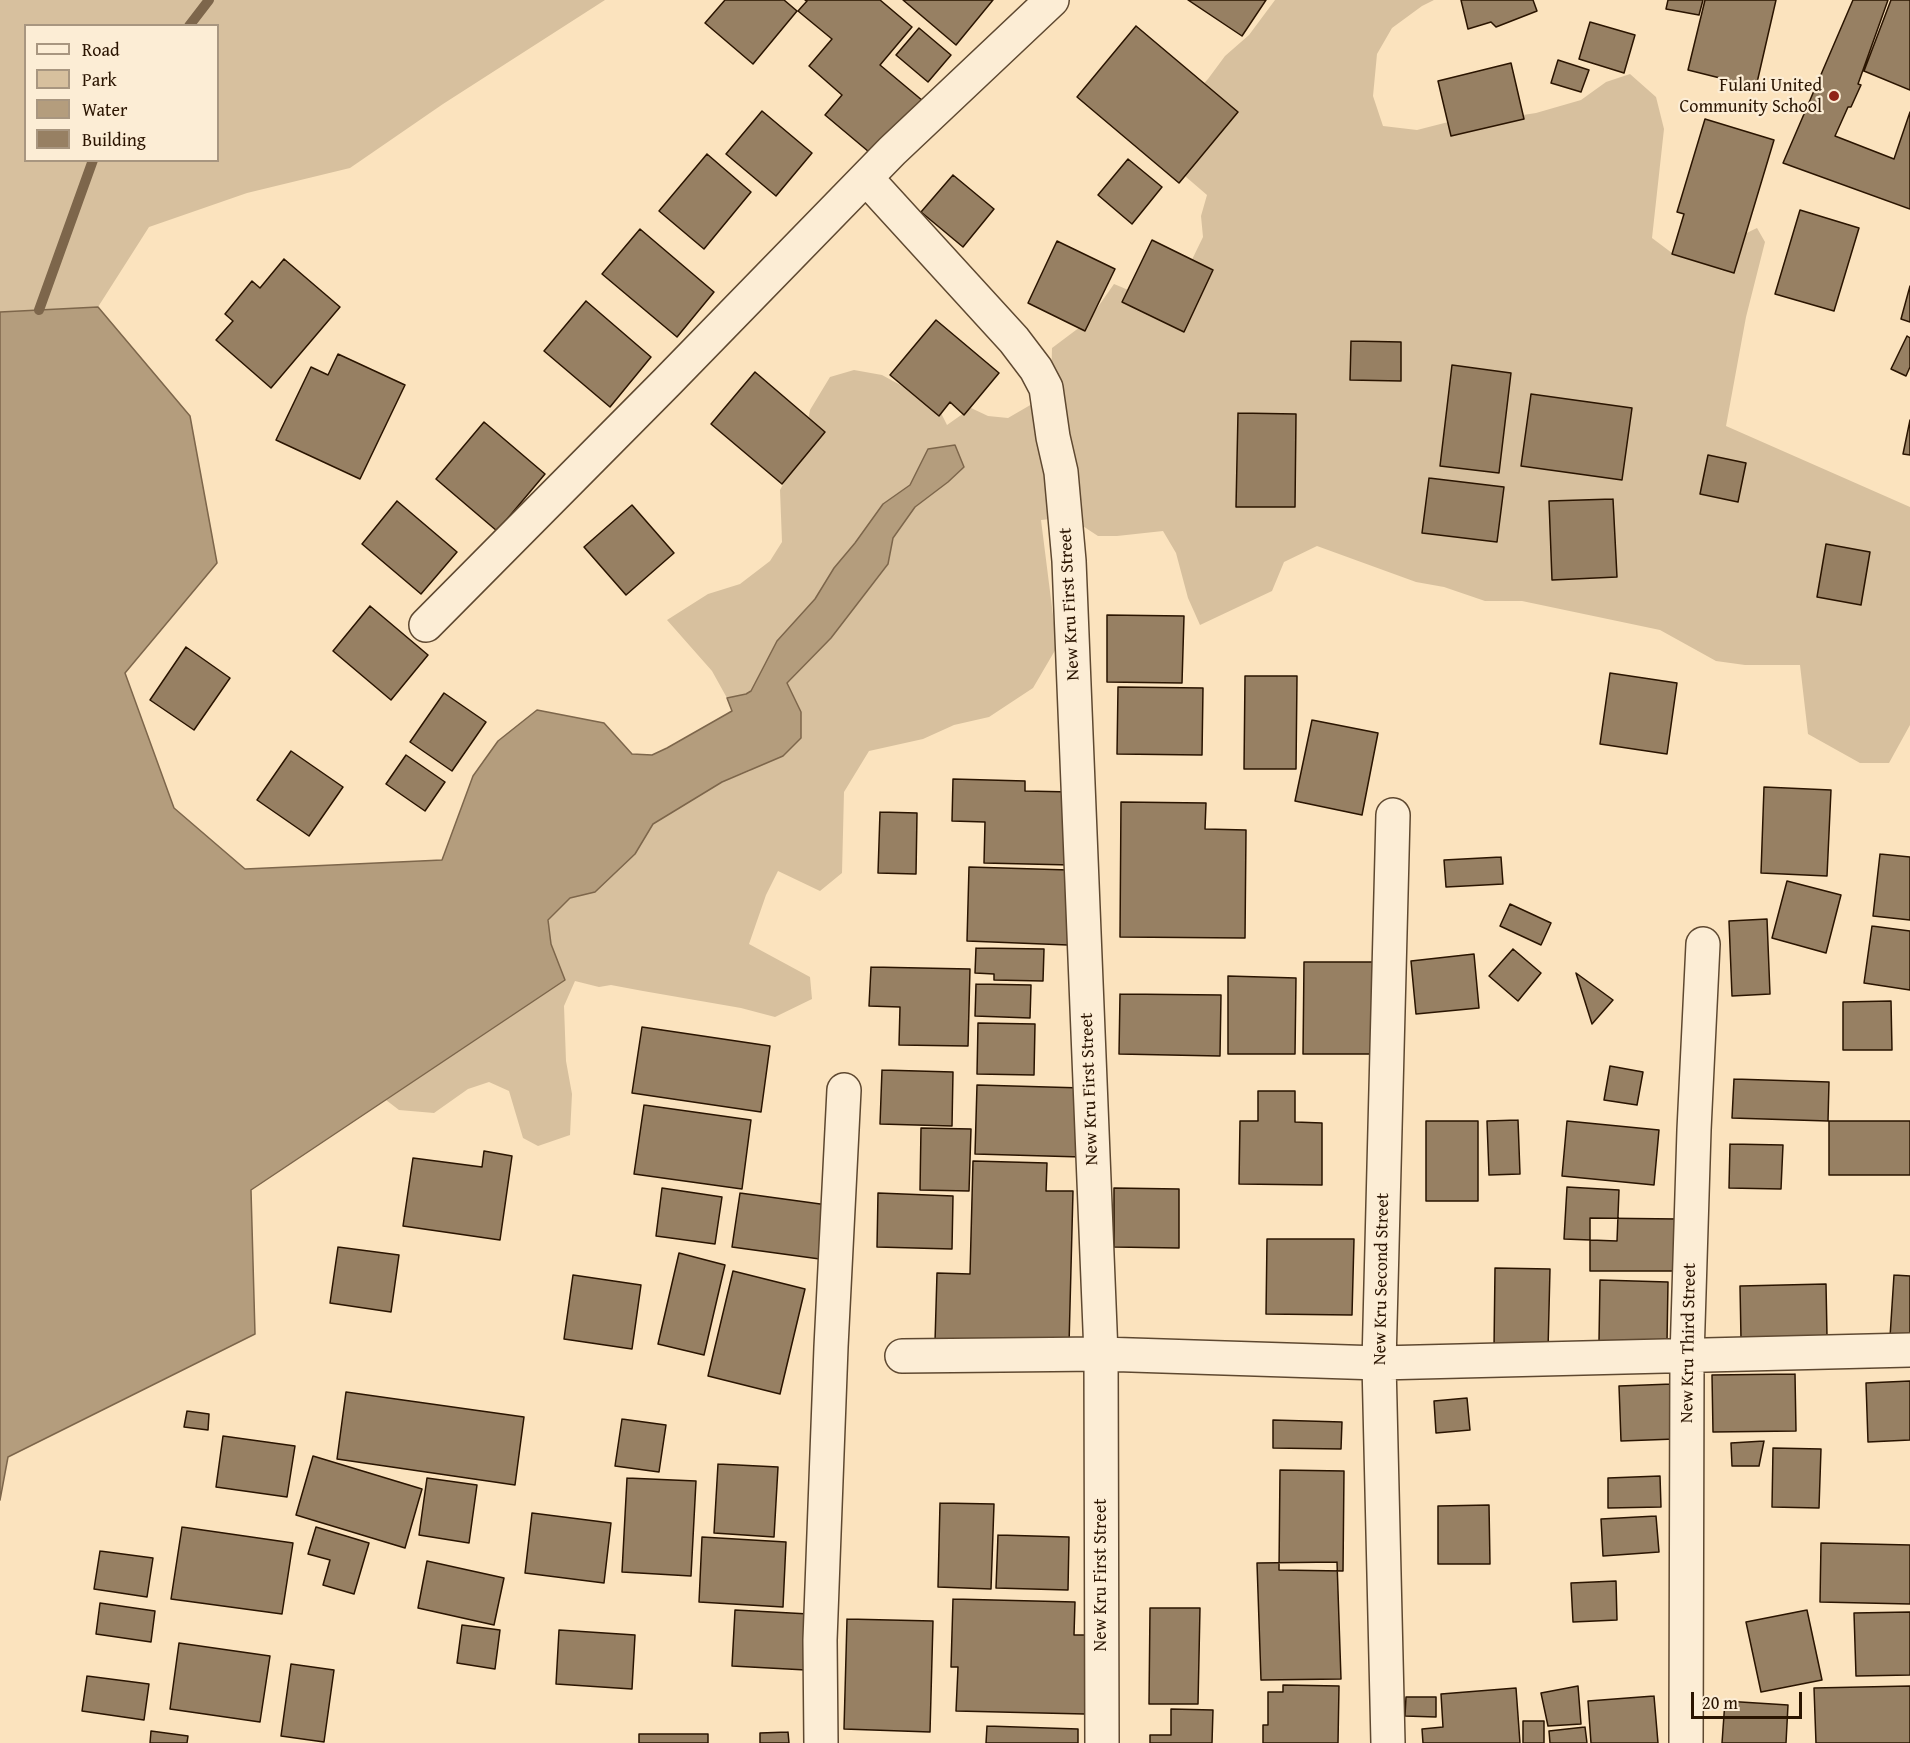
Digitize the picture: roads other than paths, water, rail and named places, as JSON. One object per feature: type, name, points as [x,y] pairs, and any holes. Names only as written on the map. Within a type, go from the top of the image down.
[{"type":"street","points":[[426,625],[866,178],[1052,0]]},
{"type":"street","name":"New Kru First Street","points":[[866,178],[1014,340],[1036,369],[1046,388],[1061,472],[1069,561],[1101,1353],[1102,1743]]},
{"type":"street","name":"New Kru Second Street","points":[[1388,1743],[1379,1363],[1394,815]]},
{"type":"street","name":"New Kru Third Street","points":[[1686,1743],[1688,1357],[1694,1130],[1703,944]]},
{"type":"street","points":[[820,1743],[820,1640],[844,1090]]},
{"type":"street","points":[[902,1356],[1101,1353],[1379,1363],[1910,1350]]},
{"type":"water","points":[[98,307],[190,416],[217,563],[125,673],[174,808],[245,869],[442,860],[473,776],[498,741],[537,710],[604,723],[632,754],[652,755],[667,748],[732,711],[727,698],[751,691],[777,641],[815,599],[834,568],[883,504],[910,485],[928,449],[955,445],[964,467],[915,507],[893,538],[888,564],[831,638],[787,683],[801,712],[801,738],[783,756],[722,782],[653,824],[635,854],[595,892],[570,898],[548,920],[551,944],[565,980],[251,1190],[255,1334],[8,1457],[0,1500],[0,312]]},
{"type":"waterway","points":[[191,24],[209,0]]},
{"type":"waterway","points":[[39,310],[92,162]]},
{"type":"place","name":"Fulani United Community School","points":[[1834,96]]}]
